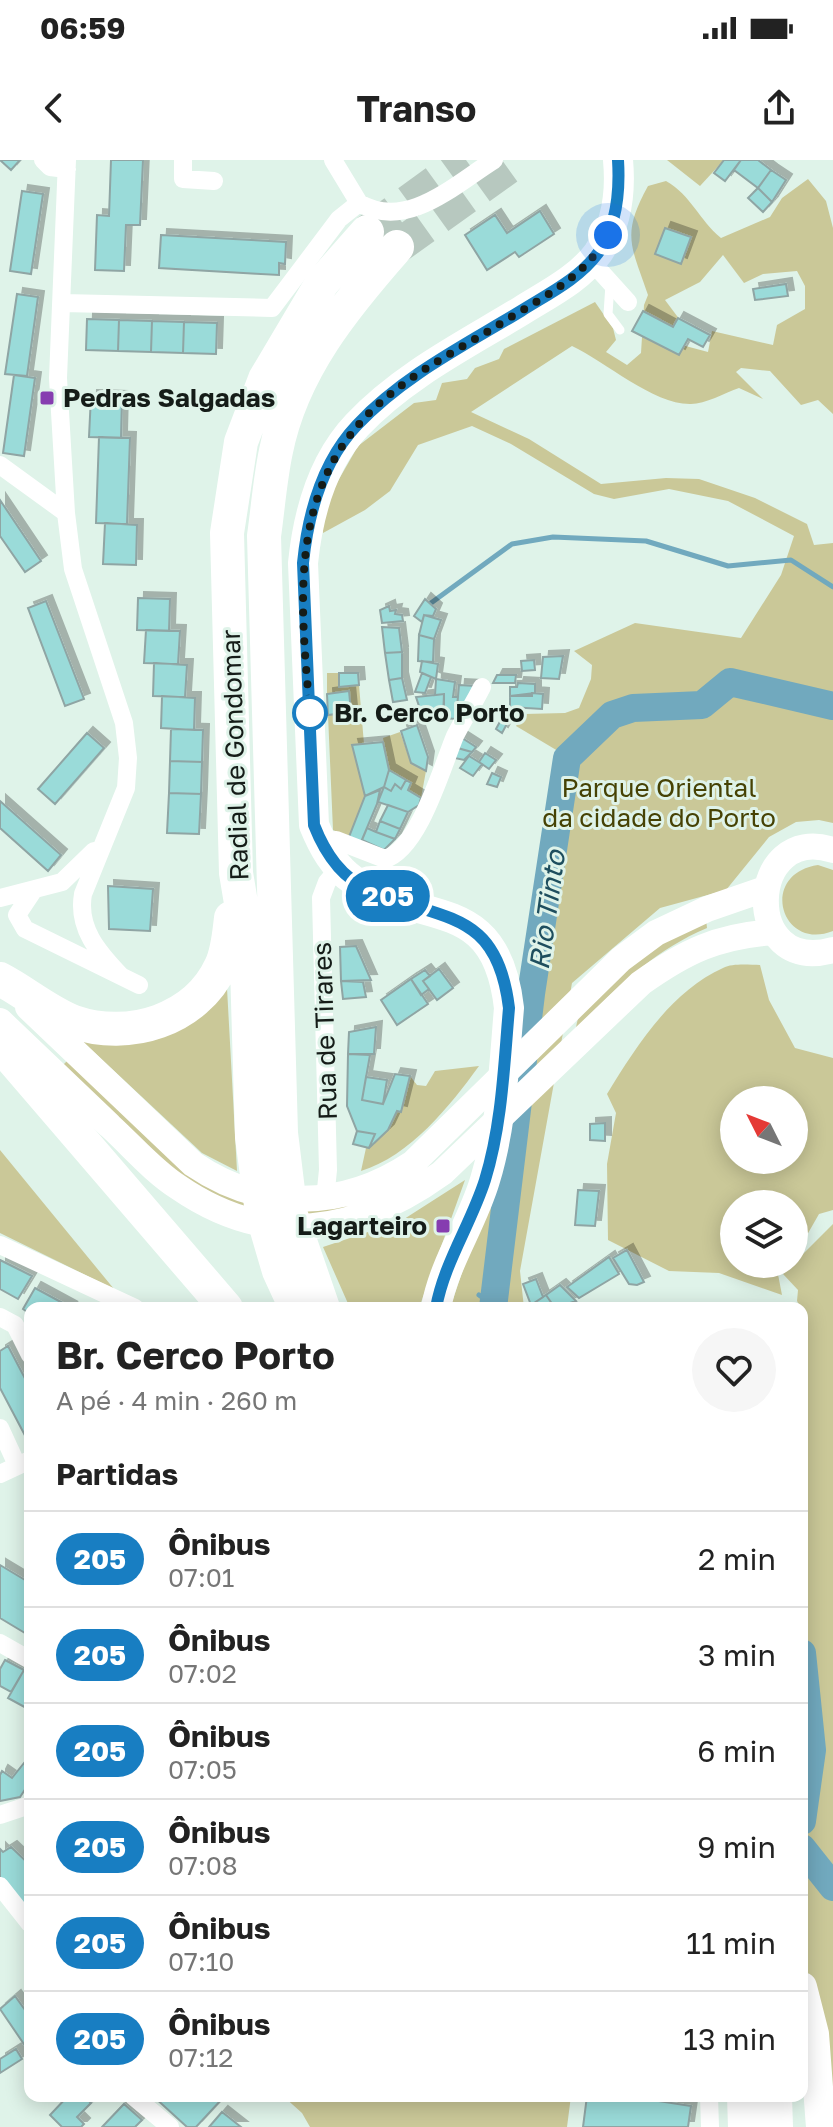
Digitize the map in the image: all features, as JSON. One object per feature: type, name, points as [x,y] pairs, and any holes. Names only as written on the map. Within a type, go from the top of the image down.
[{"type":"highway","name":"Radial de Gondomar","points":[[296,1302],[291,1215],[267,1135],[246,933],[236,873],[227,533],[241,442],[265,379],[293,328],[363,218]]},
{"type":"highway","name":"Radial de Gondomar","points":[[267,1135],[264,536],[276,448],[296,392],[319,343],[350,300],[397,247]]},
{"type":"highway","points":[[0,980],[53,1012],[83,1024],[117,1029],[163,1021],[192,1002],[221,966],[227,952],[236,873]]},
{"type":"highway","points":[[0,1045],[221,1302]]},
{"type":"highway","name":"Radial de Gondomar","points":[[293,1268],[318,1302]]},
{"type":"highway","points":[[744,2102],[745,2127]]},
{"type":"highway","points":[[775,2102],[776,2127]]},
{"type":"main road","points":[[437,1302],[479,1196],[494,1144],[509,1008],[506,987],[491,949],[463,923],[369,890],[330,856],[314,825],[303,563],[310,519],[324,477],[355,427],[410,379],[570,281],[601,271],[620,186],[618,160]]},
{"type":"main road","points":[[833,850],[811,848],[795,852],[781,861],[765,889],[767,919],[774,932],[799,950],[814,953],[833,950]]},
{"type":"main road","points":[[0,980],[204,1171],[239,1189],[280,1200],[325,1199],[361,1190],[413,1163],[621,959],[656,933],[707,909],[765,889]]},
{"type":"main road","points":[[0,1021],[176,1186],[231,1215],[279,1227],[339,1224],[405,1200],[465,1154],[641,983],[672,960],[718,939],[774,932]]},
{"type":"main road","points":[[808,2010],[814,2034],[821,2127]]},
{"type":"street","points":[[43,160],[50,167],[67,165],[58,378],[60,457],[73,569],[124,723],[126,788],[83,894],[82,907],[88,934],[120,975]]},
{"type":"street","points":[[183,160],[183,179],[214,181]]},
{"type":"street","points":[[333,160],[363,218]]},
{"type":"street","points":[[63,303],[272,308],[331,230],[382,212],[407,211],[494,160]]},
{"type":"street","points":[[601,271],[628,302]]},
{"type":"street","points":[[0,465],[66,513]]},
{"type":"street","points":[[330,856],[336,840],[390,858],[425,812],[482,687]]},
{"type":"street","points":[[0,898],[33,891],[68,878],[105,838]]},
{"type":"street","name":"Rua de Tirares","points":[[325,1199],[329,1179],[321,898],[327,882],[330,856]]},
{"type":"street","points":[[33,891],[17,915],[25,929],[139,985]]},
{"type":"street","points":[[0,1245],[122,1302]]},
{"type":"street","points":[[0,1317],[15,1325],[24,1343]]},
{"type":"street","points":[[0,1428],[16,1466]]},
{"type":"street","points":[[0,1643],[24,1657]]},
{"type":"street","points":[[0,1815],[24,1807]]},
{"type":"street","points":[[0,1886],[24,1916]]},
{"type":"street","points":[[140,2102],[170,2127]]},
{"type":"street","points":[[709,2102],[710,2127]]},
{"type":"lane","points":[[601,271],[608,314],[620,330]]},
{"type":"green space","points":[[667,160],[724,160],[700,186]]},
{"type":"green space","name":"Parque Oriental da cidade do Porto","points":[[808,179],[826,201],[833,228],[833,414],[818,400],[801,405],[770,371],[741,368],[736,372],[763,399],[739,388],[702,402],[677,402],[646,390],[572,346],[471,412],[529,439],[601,484],[666,478],[699,479],[755,498],[807,524],[814,545],[833,543],[833,823],[819,820],[796,822],[769,837],[726,890],[660,908],[572,983],[520,1271],[523,1302],[452,1302],[485,1205],[525,1010],[563,754],[516,726],[524,714],[565,713],[579,708],[591,679],[592,665],[574,651],[635,623],[741,638],[781,575],[794,536],[728,501],[669,489],[614,499],[594,494],[511,444],[472,426],[418,445],[390,491],[365,510],[323,533],[323,507],[358,446],[414,403],[436,400],[442,383],[467,379],[475,368],[499,359],[504,349],[595,302],[613,328],[616,340],[606,352],[627,365],[641,353],[644,305],[648,295],[633,251],[632,229],[648,186],[666,181],[675,187],[721,238],[770,217],[782,198]],"holes":[[[723,255],[744,283],[763,274],[797,271],[805,286],[805,309],[777,325],[773,345],[712,331],[708,352],[678,344],[683,324],[665,300],[700,282]]]},
{"type":"green space","points":[[327,673],[339,673],[339,687],[359,685],[364,744],[352,746],[365,796],[349,837],[333,830],[328,715],[351,712],[349,691],[327,694]]},
{"type":"green space","points":[[400,732],[411,763],[426,771],[421,798],[408,790],[411,783],[389,770],[383,738]]},
{"type":"green space","points":[[818,865],[833,870],[833,931],[815,935],[800,931],[790,922],[784,909],[783,895],[788,882],[799,871]]},
{"type":"green space","points":[[706,919],[707,928],[652,959],[576,1029],[581,1012],[608,979],[649,951]]},
{"type":"green space","points":[[760,965],[769,1000],[795,1048],[833,1058],[833,1210],[819,1214],[808,1233],[808,1190],[720,1190],[720,1273],[669,1271],[608,1240],[607,1164],[616,1113],[607,1094],[642,1040],[671,1006],[704,978],[727,966]]},
{"type":"green space","points":[[227,988],[237,1171],[202,1153],[80,1039]]},
{"type":"green space","points":[[69,1059],[177,1161],[371,1205],[311,1218],[271,1214],[235,1203],[203,1188],[144,1145],[61,1067]]},
{"type":"green space","points":[[479,1066],[428,1128],[396,1154],[361,1171],[366,1148],[388,1130],[397,1111],[401,1111],[410,1076],[417,1085],[426,1086],[435,1071]]},
{"type":"green space","points":[[0,1150],[114,1289],[0,1233]]},
{"type":"green space","points":[[465,1180],[421,1302],[347,1302],[323,1247],[401,1221]]},
{"type":"green space","points":[[833,1224],[833,2127],[814,1994],[808,1978],[808,1302],[798,1302],[798,1290],[787,1278],[808,1278],[808,1249]]},
{"type":"green space","points":[[733,1278],[779,1278],[782,1295]]},
{"type":"green space","points":[[290,2102],[570,2102],[567,2127],[310,2127],[302,2113]]},
{"type":"building","points":[[0,160],[20,160],[11,170]]},
{"type":"building","points":[[111,160],[143,160],[140,225],[126,225],[124,271],[95,270],[97,215],[109,216]]},
{"type":"building","points":[[724,160],[741,160],[725,181],[714,173]]},
{"type":"building","points":[[741,160],[758,160],[771,170],[758,188],[734,170]]},
{"type":"building","points":[[771,170],[786,180],[772,202],[758,188]]},
{"type":"building","points":[[758,188],[772,202],[763,212],[748,198]]},
{"type":"building","points":[[22,191],[43,194],[31,274],[10,271]]},
{"type":"building","points":[[540,211],[554,234],[519,257],[515,252],[487,270],[465,235],[495,215],[507,233]]},
{"type":"building","points":[[665,228],[691,237],[681,264],[655,254]]},
{"type":"building","points":[[161,235],[286,242],[285,264],[279,263],[279,275],[159,268]]},
{"type":"building","points":[[786,284],[788,296],[755,300],[753,289]]},
{"type":"building","points":[[17,294],[38,297],[27,376],[5,374]]},
{"type":"building","points":[[643,311],[673,327],[678,318],[710,335],[703,347],[688,339],[679,355],[632,331]]},
{"type":"building","points":[[87,319],[119,320],[118,351],[86,350]]},
{"type":"building","points":[[119,320],[152,321],[151,352],[118,351]]},
{"type":"building","points":[[152,321],[184,322],[183,353],[151,352]]},
{"type":"building","points":[[184,322],[217,323],[216,354],[183,353]]},
{"type":"building","points":[[14,375],[35,378],[24,456],[3,453]]},
{"type":"building","points":[[91,396],[122,397],[121,438],[89,437]]},
{"type":"building","points":[[99,437],[130,438],[127,524],[96,523]]},
{"type":"building","points":[[0,500],[41,561],[25,572],[0,536]]},
{"type":"building","points":[[105,523],[137,525],[136,565],[103,564]]},
{"type":"building","points":[[138,598],[170,599],[169,631],[137,630]]},
{"type":"building","points":[[425,599],[436,609],[433,616],[424,615],[422,622],[414,616]]},
{"type":"building","points":[[46,601],[84,699],[65,706],[28,608]]},
{"type":"building","points":[[389,606],[390,611],[396,610],[395,614],[402,615],[403,621],[382,623],[380,610]]},
{"type":"building","points":[[424,615],[441,620],[434,639],[419,635]]},
{"type":"building","points":[[382,627],[399,628],[402,652],[385,653]]},
{"type":"building","points":[[146,630],[180,631],[178,664],[144,663]]},
{"type":"building","points":[[419,635],[434,639],[433,662],[418,661]]},
{"type":"building","points":[[402,652],[402,678],[389,680],[385,653]]},
{"type":"building","points":[[563,656],[559,679],[541,678],[543,657]]},
{"type":"building","points":[[534,660],[535,670],[522,671],[521,661]]},
{"type":"building","points":[[422,661],[438,664],[436,679],[420,672]]},
{"type":"building","points":[[154,663],[187,665],[185,697],[153,696]]},
{"type":"building","points":[[339,673],[358,673],[359,685],[339,687]]},
{"type":"building","points":[[422,673],[431,677],[425,693],[415,692]]},
{"type":"building","points":[[497,675],[516,675],[515,683],[493,683]]},
{"type":"building","points":[[402,678],[407,700],[393,702],[389,680]]},
{"type":"building","points":[[436,679],[455,682],[453,697],[458,697],[456,719],[443,718],[444,694],[435,695]]},
{"type":"building","points":[[518,683],[535,684],[535,693],[510,696],[510,687],[517,687]]},
{"type":"building","points":[[459,685],[475,686],[456,719]]},
{"type":"building","points":[[349,691],[351,712],[328,715],[327,694]]},
{"type":"building","points":[[532,693],[543,694],[542,709],[510,707],[510,696],[532,696]]},
{"type":"building","points":[[444,694],[444,707],[421,712],[416,697]]},
{"type":"building","points":[[162,696],[195,698],[194,730],[161,728]]},
{"type":"building","points":[[503,716],[509,720],[502,733],[496,729]]},
{"type":"building","points":[[417,725],[428,757],[426,771],[411,763],[401,731]]},
{"type":"building","points":[[171,729],[203,730],[202,762],[170,761]]},
{"type":"building","points":[[87,733],[104,748],[55,804],[38,789]]},
{"type":"building","points":[[459,736],[476,747],[472,752],[454,747]]},
{"type":"building","points":[[383,742],[389,770],[384,787],[365,796],[352,745]]},
{"type":"building","points":[[454,747],[472,752],[464,760],[450,757]]},
{"type":"building","points":[[485,753],[496,760],[489,769],[479,762]]},
{"type":"building","points":[[469,756],[482,764],[473,776],[460,768]]},
{"type":"building","points":[[170,761],[202,762],[201,794],[169,793]]},
{"type":"building","points":[[389,770],[406,780],[401,789],[395,784],[391,791],[384,787]]},
{"type":"building","points":[[492,773],[501,777],[497,787],[487,784]]},
{"type":"building","points":[[406,780],[411,783],[408,790],[421,798],[419,805],[408,812],[378,802],[384,787],[391,791],[395,784],[401,789]]},
{"type":"building","points":[[380,790],[361,842],[349,837],[365,796]]},
{"type":"building","points":[[169,793],[201,794],[199,834],[167,833]]},
{"type":"building","points":[[0,801],[61,855],[48,871],[0,828]]},
{"type":"building","points":[[388,805],[408,812],[400,829],[380,821]]},
{"type":"building","points":[[380,821],[400,829],[395,839],[376,832]]},
{"type":"building","points":[[367,828],[395,839],[384,850],[362,840]]},
{"type":"building","points":[[108,886],[153,889],[150,931],[109,929]]},
{"type":"building","points":[[356,946],[371,980],[341,981],[340,947]]},
{"type":"building","points":[[439,969],[453,988],[437,1000],[423,981]]},
{"type":"building","points":[[425,970],[430,976],[423,981],[429,989],[421,995],[411,979]]},
{"type":"building","points":[[411,979],[428,1004],[397,1025],[381,1000]]},
{"type":"building","points":[[341,981],[363,982],[366,997],[343,999]]},
{"type":"building","points":[[376,1027],[374,1054],[348,1054],[349,1032]]},
{"type":"building","points":[[348,1054],[370,1055],[362,1100],[383,1104],[395,1074],[410,1076],[401,1112],[397,1111],[388,1130],[369,1148],[375,1134],[357,1131],[347,1106]]},
{"type":"building","points":[[366,1077],[387,1080],[383,1104],[362,1100]]},
{"type":"building","points":[[605,1123],[605,1141],[590,1140],[590,1124]]},
{"type":"building","points":[[357,1131],[375,1134],[369,1148],[353,1144]]},
{"type":"building","points":[[578,1190],[599,1191],[595,1226],[575,1225]]},
{"type":"building","points":[[627,1250],[644,1282],[637,1285],[629,1284],[613,1258]]},
{"type":"building","points":[[609,1257],[619,1274],[579,1298],[567,1287]]},
{"type":"building","points":[[0,1260],[32,1276],[18,1299],[0,1289]]},
{"type":"building","points":[[536,1279],[543,1297],[530,1302],[523,1284]]},
{"type":"building","points":[[560,1285],[576,1301],[551,1302],[546,1295]]},
{"type":"building","points":[[35,1288],[61,1302],[27,1302]]},
{"type":"building","points":[[546,1295],[551,1302],[536,1302]]},
{"type":"building","points":[[8,1346],[24,1377],[24,1434],[0,1388],[0,1351]]},
{"type":"building","points":[[0,1565],[24,1579],[24,1632],[0,1618]]},
{"type":"building","points":[[5,1660],[24,1670],[11,1692],[0,1686],[0,1669]]},
{"type":"building","points":[[24,1670],[24,1707],[8,1698]]},
{"type":"building","points":[[24,1763],[24,1791],[20,1797],[0,1801],[2,1771],[12,1778]]},
{"type":"building","points":[[11,1847],[24,1859],[24,1911],[0,1882],[0,1849],[3,1852]]},
{"type":"building","points":[[15,1996],[24,2009],[24,2044],[0,2009]]},
{"type":"building","points":[[16,2049],[22,2059],[0,2073],[0,2059]]},
{"type":"building","points":[[62,2102],[91,2103],[77,2117],[84,2124],[81,2127],[62,2127],[50,2115]]},
{"type":"building","points":[[160,2102],[219,2102],[196,2127],[187,2127]]},
{"type":"building","points":[[586,2102],[665,2102],[691,2106],[688,2127],[583,2127]]},
{"type":"building","points":[[124,2104],[142,2120],[135,2127],[102,2127]]},
{"type":"building","points":[[222,2112],[241,2127],[209,2127]]},
{"type":"waterway","points":[[431,603],[512,544],[553,537],[646,541],[728,566],[791,560],[833,587]]},
{"type":"waterway","name":"Rio Tinto","points":[[494,1302],[531,994],[567,758],[612,715],[633,708],[702,705],[730,682],[833,706]]},
{"type":"waterway","points":[[479,1295],[489,1302]]},
{"type":"waterway","name":"Rio Tinto","points":[[808,1711],[812,1750],[808,1778]]},
{"type":"waterway","name":"Rio Tinto","points":[[808,1856],[833,1887]]},
{"type":"tunnel","points":[[367,232],[466,160]]},
{"type":"tunnel","points":[[397,247],[518,160]]},
{"type":"bus line","name":"205","points":[[437,1302],[485,1181],[494,1144],[509,1008],[506,987],[491,949],[463,923],[369,890],[339,868],[322,844],[314,825],[303,563],[306,534],[324,477],[355,427],[368,414],[410,379],[570,281],[585,268],[608,235],[616,211],[620,186],[618,160]]},
{"type":"place","name":"Pedras Salgadas","points":[[47,398]]},
{"type":"place","name":"Br. Cerco Porto","points":[[310,713]]},
{"type":"place","name":"Lagarteiro","points":[[443,1226]]},
{"type":"route","points":[[310,713],[303,563],[306,534],[324,477],[339,450],[355,427],[410,379],[570,281],[585,268],[608,235]]}]
